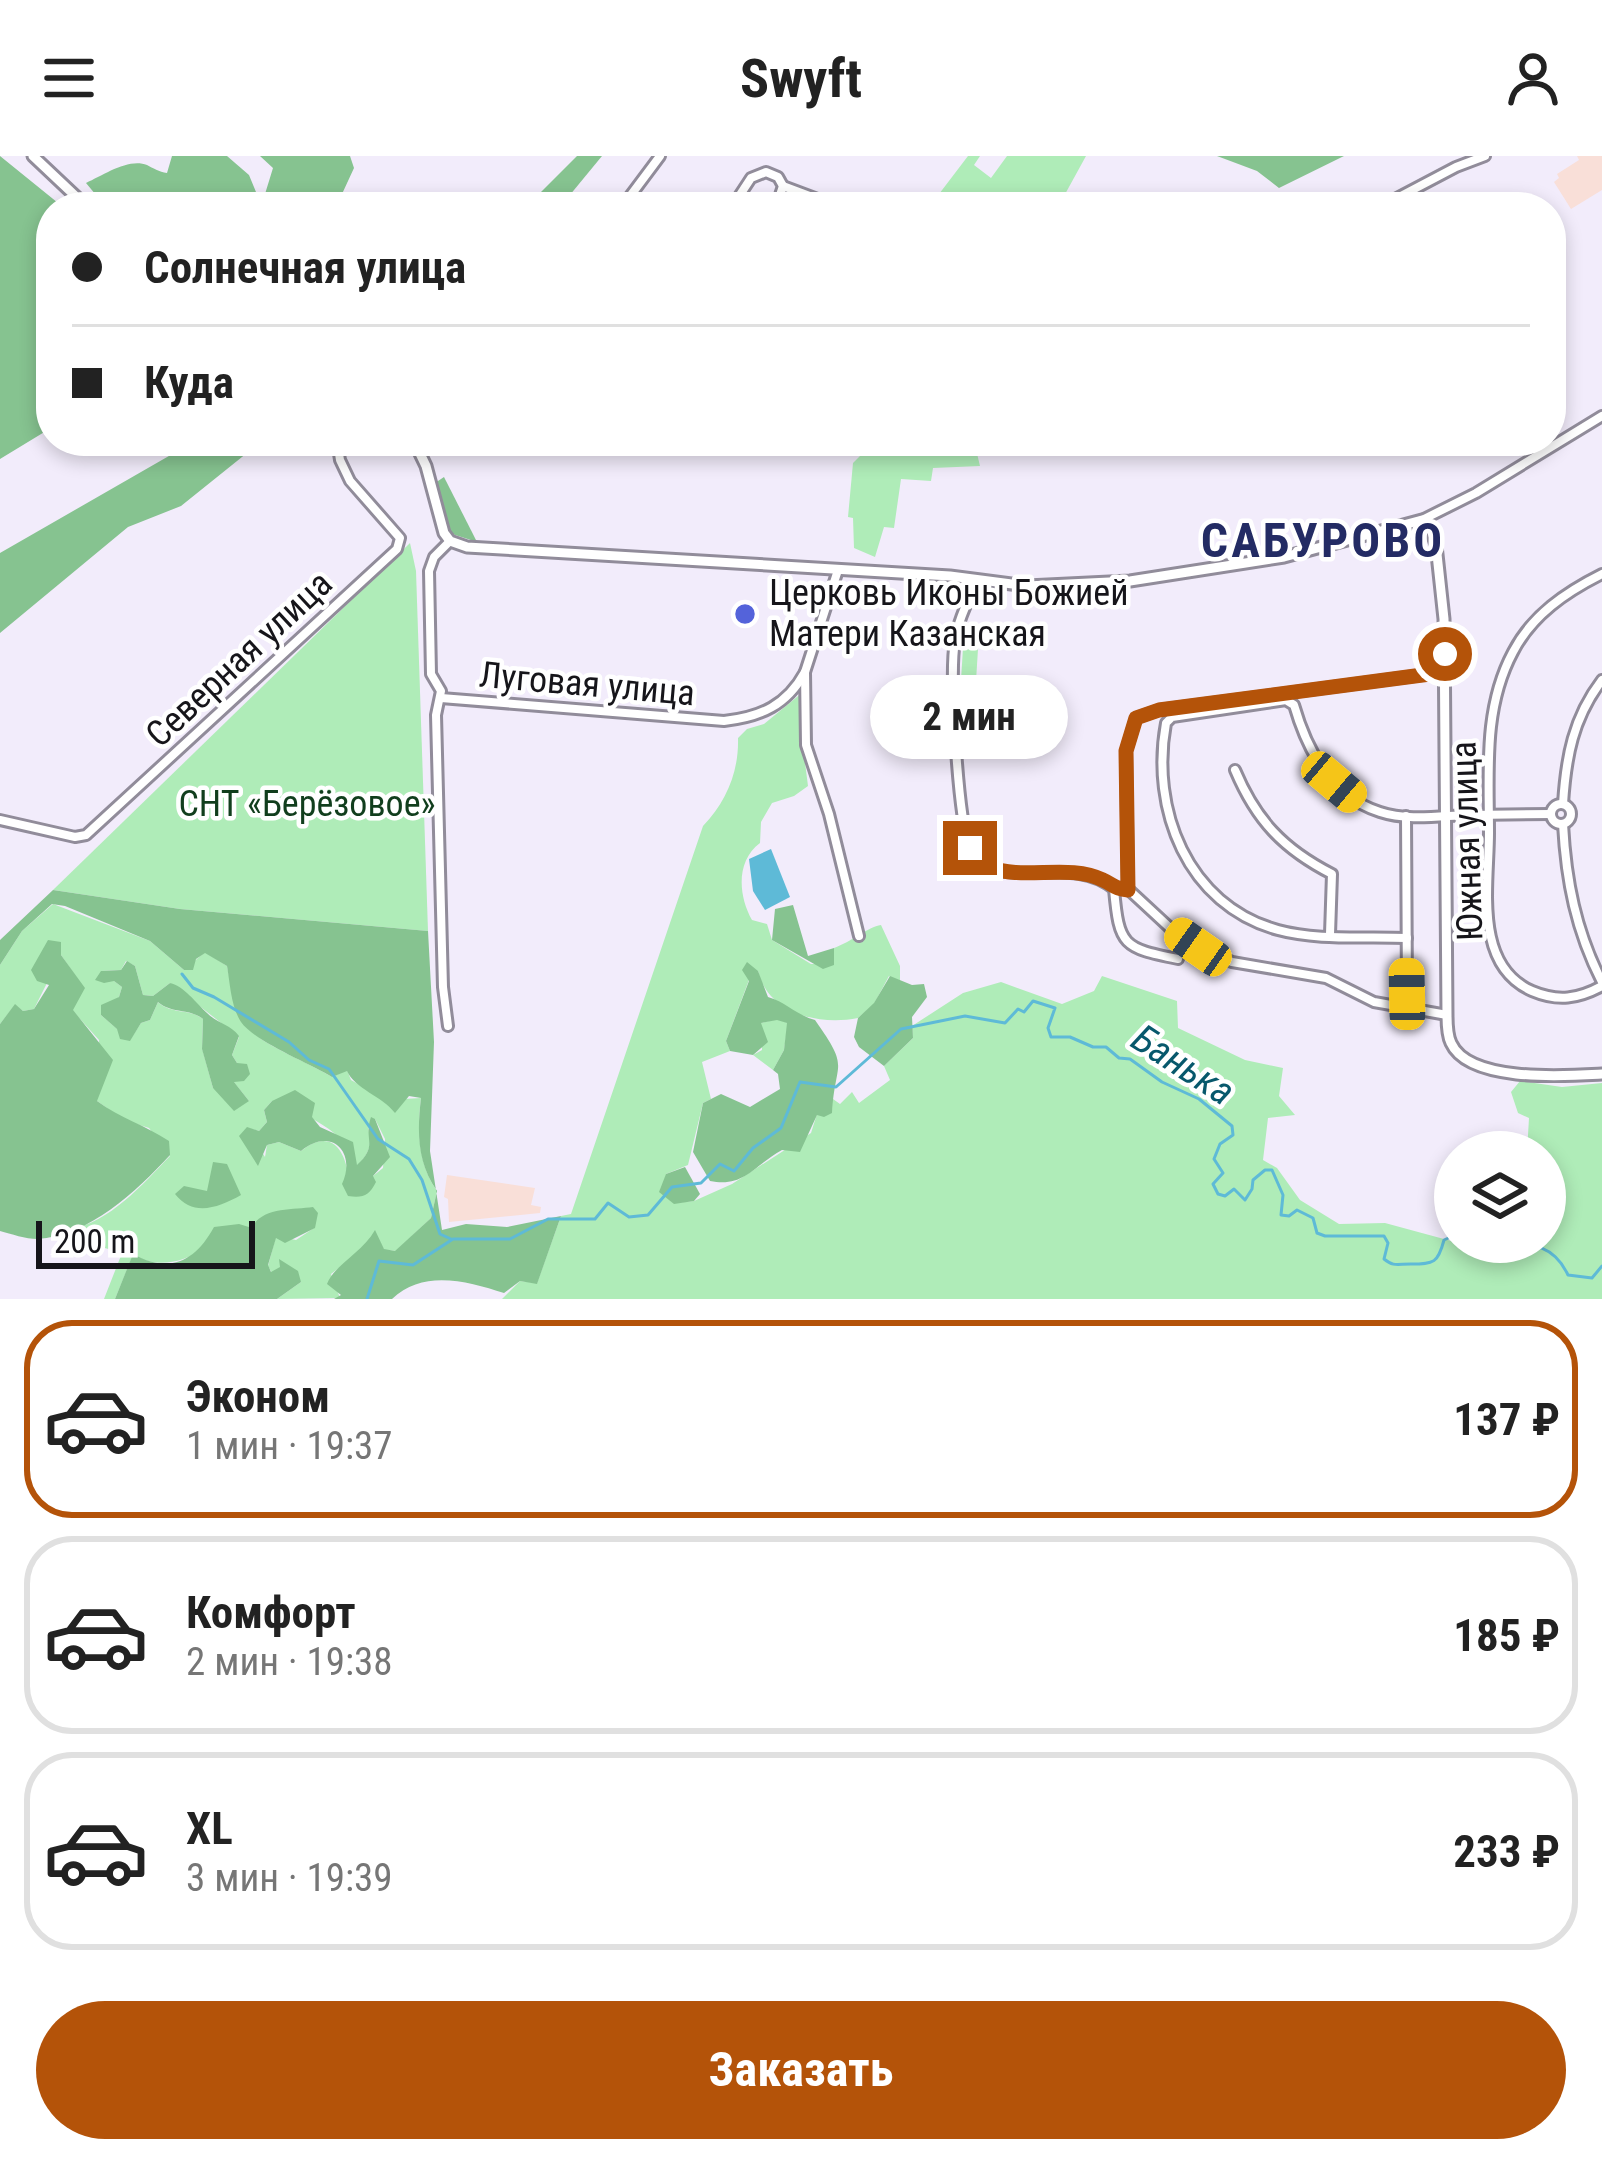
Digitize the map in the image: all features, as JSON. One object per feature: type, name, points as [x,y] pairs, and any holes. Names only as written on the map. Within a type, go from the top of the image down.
[{"type":"street","points":[[33,156],[71,192]]},
{"type":"street","points":[[633,192],[660,156]]},
{"type":"street","points":[[1408,192],[1485,156]]},
{"type":"street","points":[[743,192],[756,174],[772,174],[783,186],[799,192]]},
{"type":"street","points":[[782,192],[783,186]]},
{"type":"street","points":[[1566,438],[1602,416]]},
{"type":"street","name":"Северная улица","points":[[0,820],[75,837],[86,835],[397,549],[400,538],[344,472],[340,456]]},
{"type":"street","points":[[421,456],[439,522],[450,541],[467,547],[1027,586],[1166,576],[1284,556],[1422,520],[1537,456]]},
{"type":"street","points":[[1422,520],[1431,529],[1442,579],[1451,1045],[1478,1065],[1552,1078],[1602,1075]]},
{"type":"street","points":[[448,1026],[436,731],[441,686],[431,674],[429,571],[434,557],[450,541]]},
{"type":"street","points":[[838,570],[805,672],[806,745],[829,814],[859,936]]},
{"type":"street","name":"Южная улица","points":[[1602,574],[1548,607],[1523,635],[1500,679],[1490,712],[1489,815],[1489,938],[1502,968],[1516,983],[1563,999],[1581,997],[1602,984]]},
{"type":"street","points":[[977,580],[953,658],[963,817],[976,859],[996,869],[1062,872],[1103,880],[1114,889],[1128,890],[1198,947],[1232,962],[1326,978],[1374,1002],[1447,1015]]},
{"type":"street","name":"Луговая улица","points":[[441,698],[729,721],[766,711],[785,700],[805,672]]},
{"type":"street","points":[[1128,890],[1126,751],[1136,718],[1182,706],[1445,672]]},
{"type":"street","points":[[1602,680],[1575,726],[1566,757],[1563,804],[1571,815],[1563,824],[1573,908],[1602,984]]},
{"type":"street","points":[[1407,938],[1279,930],[1219,899],[1192,870],[1166,805],[1163,766],[1168,719],[1286,700],[1294,705],[1310,752],[1334,782],[1380,812],[1406,816],[1551,814]]},
{"type":"street","points":[[1235,770],[1252,808],[1283,842],[1332,874],[1330,934]]},
{"type":"street","points":[[1563,804],[1551,814],[1563,824]]},
{"type":"street","points":[[1406,816],[1407,994]]},
{"type":"street","points":[[1114,889],[1124,942],[1135,950],[1178,958]]},
{"type":"shaded area","points":[[1577,156],[1602,156],[1602,190],[1571,209],[1566,192],[1560,192],[1554,182],[1557,174],[1579,160]]},
{"type":"shaded area","points":[[447,1175],[535,1188],[531,1205],[541,1207],[540,1213],[449,1222],[444,1197]]},
{"type":"green space","points":[[0,156],[44,192],[36,192],[36,437],[0,459]]},
{"type":"green space","points":[[172,156],[227,156],[249,175],[256,192],[94,192],[86,183],[116,168],[140,163],[167,173]]},
{"type":"green space","points":[[260,156],[350,156],[354,168],[343,192],[266,192],[273,168]]},
{"type":"green space","points":[[577,156],[602,156],[572,192],[541,192]]},
{"type":"green space","points":[[968,156],[980,156],[974,165],[991,178],[1007,156],[1086,156],[1066,192],[941,192]]},
{"type":"green space","points":[[1217,156],[1344,156],[1279,188],[1257,171]]},
{"type":"green space","points":[[169,456],[243,456],[181,506],[128,527],[0,633],[0,553]]},
{"type":"green space","points":[[860,456],[978,456],[980,466],[933,468],[931,481],[901,479],[894,528],[884,527],[875,557],[854,548],[853,518],[848,517],[853,463]]},
{"type":"green space","points":[[444,477],[477,542],[449,533],[435,483]]},
{"type":"green space","name":"СНТ «Берёзовое»","points":[[410,543],[416,571],[428,931],[180,909],[53,890]]},
{"type":"green space","points":[[964,632],[979,633],[975,697],[960,696]]},
{"type":"green space","points":[[803,692],[808,786],[772,803],[761,822],[760,843],[743,869],[742,889],[752,920],[767,924],[772,940],[811,964],[834,964],[834,948],[881,925],[900,966],[900,982],[889,976],[874,1004],[858,1018],[827,1020],[783,1006],[772,997],[758,971],[749,980],[726,1041],[730,1051],[702,1062],[711,1099],[703,1103],[688,1165],[666,1174],[674,1203],[694,1201],[732,1184],[811,1133],[817,1114],[833,1099],[840,1104],[852,1092],[859,1103],[890,1080],[884,1066],[913,1038],[912,1026],[963,993],[1001,982],[1062,1004],[1094,991],[1102,976],[1177,1001],[1178,1028],[1245,1060],[1283,1068],[1279,1096],[1295,1115],[1268,1118],[1263,1160],[1277,1168],[1300,1200],[1339,1224],[1385,1223],[1434,1236],[1434,1263],[1566,1263],[1566,1131],[1528,1131],[1529,1118],[1518,1113],[1511,1092],[1520,1081],[1562,1087],[1602,1083],[1602,1299],[502,1299],[520,1281],[537,1283],[561,1216],[571,1214],[703,826],[730,786],[738,738],[747,729],[764,724]]},
{"type":"green space","points":[[53,890],[180,909],[428,931],[434,1042],[430,1151],[436,1189],[420,1146],[421,1098],[409,1096],[395,1113],[347,1071],[332,1077],[258,1037],[238,1016],[227,966],[205,953],[196,959],[193,970],[184,970],[150,941],[52,904],[22,931],[0,965],[0,940]]},
{"type":"green space","points":[[53,904],[150,941],[184,970],[205,952],[227,966],[246,1018],[264,1041],[332,1077],[347,1070],[351,1080],[386,1100],[421,1098],[420,1146],[437,1191],[431,1218],[396,1251],[384,1250],[375,1232],[364,1249],[331,1274],[340,1298],[277,1299],[301,1282],[281,1267],[272,1273],[268,1266],[276,1236],[296,1240],[314,1228],[271,1227],[247,1230],[177,1261],[148,1261],[133,1255],[115,1299],[104,1299],[122,1253],[74,1239],[70,1229],[112,1211],[170,1156],[149,1128],[124,1120],[97,1101],[99,1040],[72,1010],[84,988],[61,955],[34,1009],[23,1011],[15,1005],[0,1024],[0,965],[22,931]],"holes":[[[126,961],[135,966],[143,995],[153,996],[170,983],[239,1037],[232,1055],[237,1063],[233,1081],[249,1101],[213,1088],[202,1048],[203,1019],[198,1016],[158,1002],[150,1020],[141,1023],[130,1040],[101,1015],[119,997],[122,987],[101,971],[121,970]],[[272,1101],[334,1133],[357,1166],[369,1148],[368,1127],[375,1119],[385,1139],[383,1168],[373,1176],[348,1173],[338,1148],[326,1141],[301,1151],[279,1142],[267,1145],[265,1157],[247,1128],[259,1131],[267,1122],[264,1110]]]},
{"type":"green space","points":[[793,905],[808,956],[834,948],[834,965],[823,969],[772,940],[775,909]]},
{"type":"green space","points":[[48,940],[61,942],[61,955],[85,988],[73,1010],[113,1060],[97,1101],[169,1141],[170,1155],[127,1197],[93,1221],[37,1239],[0,1231],[0,1024],[15,1004],[23,1011],[34,1009],[49,985],[37,981],[31,970]]},
{"type":"green space","points":[[127,961],[135,966],[143,995],[153,996],[170,983],[175,985],[239,1036],[232,1055],[237,1063],[247,1064],[250,1074],[234,1082],[249,1101],[234,1111],[213,1088],[202,1049],[203,1019],[198,1016],[158,1002],[150,1020],[141,1023],[130,1041],[120,1039],[117,1029],[101,1015],[101,1005],[119,997],[122,987],[114,981],[95,980],[101,971],[121,970]]},
{"type":"green space","points":[[747,962],[758,971],[768,997],[815,1020],[833,1048],[838,1065],[832,1113],[817,1115],[800,1152],[782,1150],[741,1178],[710,1181],[693,1152],[703,1103],[721,1094],[750,1107],[780,1089],[773,1070],[784,1050],[787,1023],[761,1023],[768,1042],[753,1055],[730,1051],[726,1041],[749,981],[742,970]]},
{"type":"green space","points":[[890,976],[912,985],[924,984],[927,997],[912,1017],[913,1038],[884,1066],[859,1047],[854,1037],[858,1018],[874,1003]]},
{"type":"green space","points":[[777,1019],[788,1023],[784,1050],[773,1070],[753,1055],[762,1050],[761,1023]]},
{"type":"green space","points":[[295,1090],[315,1103],[312,1117],[320,1127],[353,1142],[357,1165],[369,1147],[369,1125],[371,1117],[375,1119],[390,1157],[373,1176],[376,1182],[368,1193],[348,1196],[342,1184],[344,1153],[331,1142],[301,1151],[279,1142],[267,1145],[258,1166],[239,1136],[247,1127],[259,1131],[267,1122],[264,1110]]},
{"type":"green space","points":[[213,1162],[227,1164],[241,1195],[206,1208],[182,1201],[175,1194],[184,1186],[207,1191]]},
{"type":"green space","points":[[685,1167],[700,1194],[694,1201],[674,1204],[659,1192],[666,1174]]},
{"type":"green space","points":[[436,1193],[442,1230],[466,1224],[507,1227],[561,1216],[537,1284],[520,1281],[504,1293],[460,1282],[431,1281],[392,1299],[334,1299],[341,1295],[327,1284],[331,1277],[375,1230],[384,1249],[395,1251],[431,1218]]},
{"type":"green space","points":[[313,1207],[318,1213],[315,1228],[285,1243],[276,1238],[268,1265],[271,1272],[280,1267],[279,1259],[298,1271],[301,1282],[277,1299],[115,1299],[133,1254],[158,1263],[180,1261],[198,1249],[214,1227],[239,1224],[252,1228],[270,1213]]},
{"type":"water","points":[[771,849],[790,897],[765,910],[753,891],[749,859]]},
{"type":"waterway","points":[[182,974],[193,988],[329,1069],[378,1139],[409,1159],[422,1180],[440,1234],[451,1239]]},
{"type":"waterway","name":"Банька","points":[[367,1299],[379,1261],[413,1265],[453,1239],[510,1239],[548,1219],[595,1219],[608,1203],[629,1217],[648,1215],[672,1187],[701,1183],[720,1164],[734,1171],[753,1148],[781,1128],[800,1082],[836,1087],[901,1029],[965,1016],[1005,1023],[1033,1001],[1055,1008],[1048,1028],[1051,1037],[1106,1047],[1199,1099],[1232,1126],[1233,1135],[1220,1144],[1214,1159],[1223,1173],[1213,1184],[1218,1194],[1225,1196],[1234,1189],[1245,1200],[1253,1180],[1272,1170],[1283,1195],[1281,1215],[1297,1210],[1313,1218],[1317,1233],[1325,1236],[1384,1236],[1388,1243],[1384,1259],[1393,1264],[1434,1260]]},
{"type":"waterway","name":"Банька","points":[[1561,1263],[1568,1275],[1592,1278],[1602,1266]]},
{"type":"place","name":"Церковь Иконы Божией Матери Казанская","points":[[745,614]]},
{"type":"district","name":"САБУРОВО","points":[[1323,540]]},
{"type":"route","points":[[970,848],[976,859],[996,869],[1062,872],[1128,890],[1126,751],[1136,718],[1145,712],[1275,692],[1445,672],[1445,654]]}]
